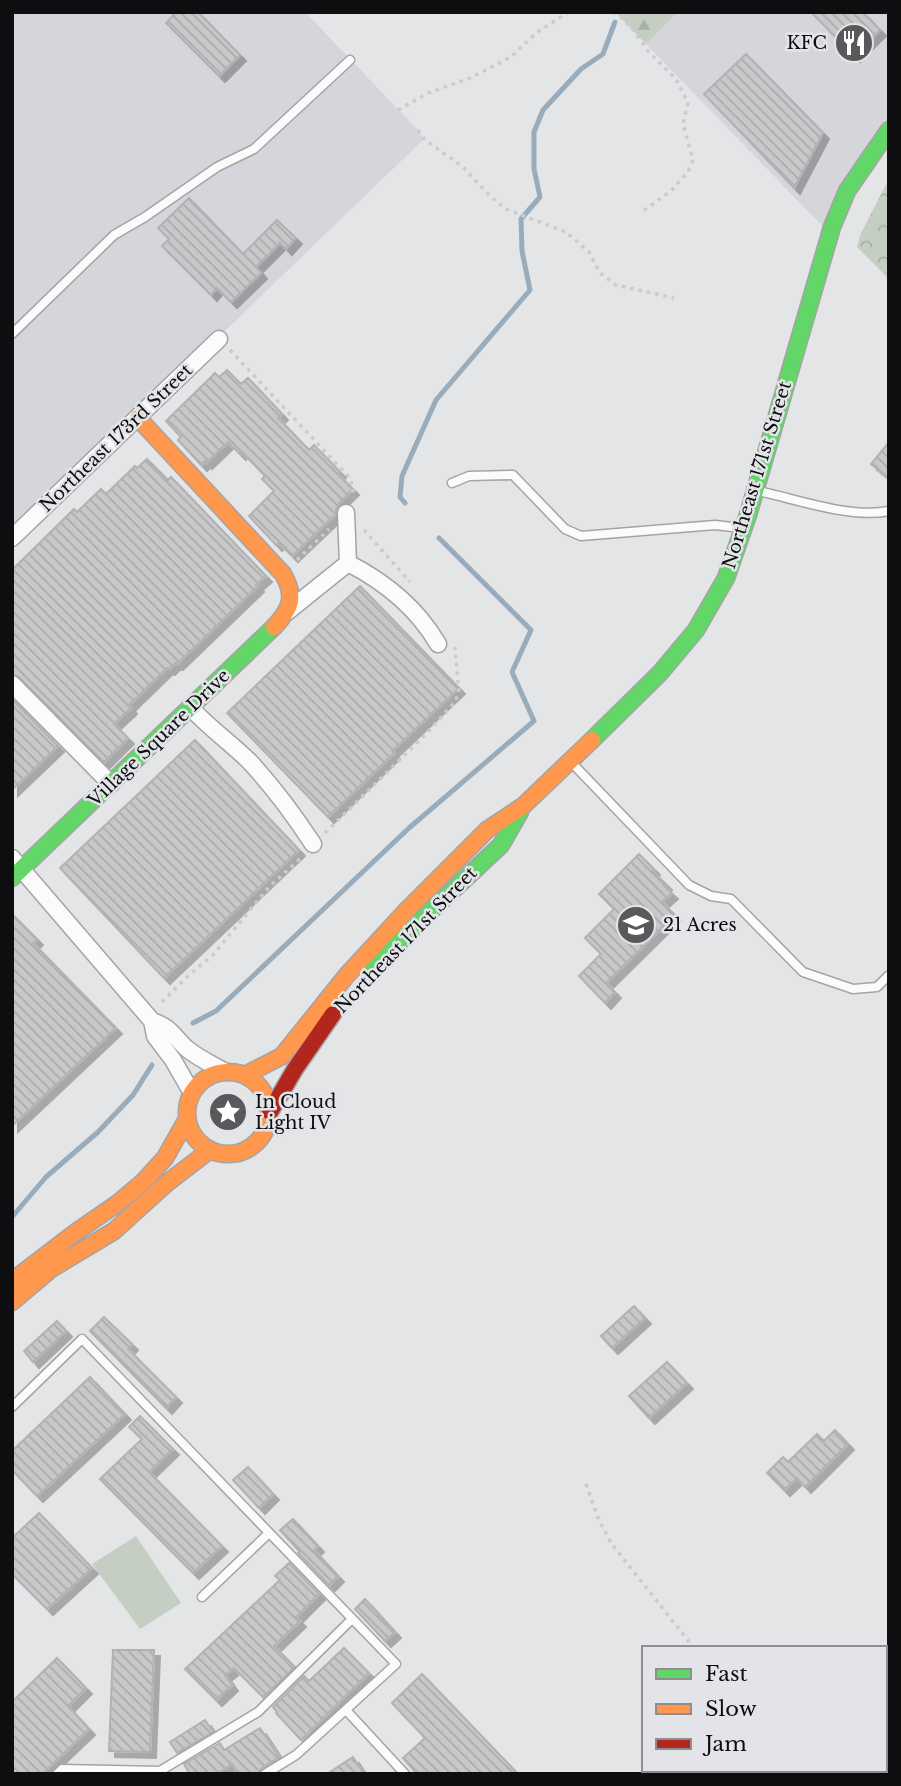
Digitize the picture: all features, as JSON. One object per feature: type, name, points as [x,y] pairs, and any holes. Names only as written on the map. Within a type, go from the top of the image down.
[{"type":"main road","name":"Northeast 171st Street","points":[[245,1075],[282,1056],[347,975],[407,910],[487,830],[523,806],[570,761],[660,673],[696,629],[726,578],[743,528],[832,227],[847,191],[889,130]]},
{"type":"main road","points":[[138,418],[287,579],[291,590],[287,612]]},
{"type":"main road","name":"Village Square Drive","points":[[16,868],[111,784],[287,612]]},
{"type":"main road","name":"Northeast 171st Street","points":[[270,1112],[295,1069],[336,1010],[419,922],[500,845],[523,806]]},
{"type":"main road","points":[[224,1071],[245,1075],[261,1087],[267,1098],[270,1112],[268,1126],[261,1139],[250,1149],[236,1154],[210,1150],[199,1143],[191,1132],[187,1105],[192,1093],[200,1082],[211,1074],[224,1071]]},
{"type":"main road","points":[[12,1280],[143,1182],[165,1158],[187,1119]]},
{"type":"main road","points":[[12,1302],[51,1269],[114,1231],[167,1182],[210,1150]]},
{"type":"street","name":"Northeast 173rd Street","points":[[12,538],[219,339]]},
{"type":"street","points":[[348,563],[349,511]]},
{"type":"street","points":[[287,612],[348,563]]},
{"type":"street","points":[[348,563],[384,583],[400,597],[438,644]]},
{"type":"street","points":[[12,684],[111,784]]},
{"type":"street","points":[[190,707],[204,723],[248,761],[281,798],[313,844]]},
{"type":"street","points":[[16,868],[152,1021],[166,1026],[186,1048],[224,1071]]},
{"type":"street","points":[[152,1021],[155,1036],[192,1093]]},
{"type":"lane","points":[[12,334],[114,235],[217,167],[254,149],[350,60]]},
{"type":"lane","points":[[452,483],[469,476],[513,475],[565,529],[581,536],[715,525],[743,528]]},
{"type":"lane","points":[[755,490],[827,508],[876,514],[889,511]]},
{"type":"lane","points":[[570,761],[689,885],[710,896],[731,899],[803,972],[853,989],[877,987],[889,975]]},
{"type":"lane","points":[[12,1407],[82,1339],[396,1664],[296,1755],[265,1774]]},
{"type":"lane","points":[[202,1597],[269,1533]]},
{"type":"lane","points":[[57,1774],[62,1769],[160,1771],[258,1712],[352,1619]]},
{"type":"lane","points":[[346,1710],[405,1774]]},
{"type":"path","points":[[398,110],[428,93],[470,78],[511,57],[536,33],[568,12]]},
{"type":"path","points":[[613,12],[622,18],[648,51],[676,79],[688,103],[682,124],[693,160],[688,173],[671,191],[643,211]]},
{"type":"path","points":[[418,130],[424,139],[463,167],[506,209],[566,232],[589,252],[600,273],[616,285],[674,298]]},
{"type":"path","points":[[219,339],[348,476],[353,486],[349,511],[293,564]]},
{"type":"path","points":[[349,511],[415,589]]},
{"type":"path","points":[[162,1002],[214,954],[269,887],[403,758],[454,703],[459,693],[455,639]]},
{"type":"path","points":[[586,1484],[598,1518],[611,1542],[692,1646]]},
{"type":"shaded area","points":[[12,12],[305,12],[424,139],[12,536]]},
{"type":"shaded area","points":[[678,12],[889,12],[889,129],[832,236],[646,44]]},
{"type":"green space","points":[[615,12],[678,12],[646,44]]},
{"type":"green space","points":[[889,179],[889,279],[857,247],[861,233]]},
{"type":"green space","points":[[136,1536],[181,1603],[140,1629],[92,1564]]},
{"type":"building","points":[[176,12],[198,12],[240,55],[219,76],[166,23]]},
{"type":"building","name":"KFC","points":[[811,12],[863,12],[880,30],[854,56]]},
{"type":"building","points":[[746,54],[823,133],[794,188],[704,94]]},
{"type":"building","points":[[189,198],[243,254],[277,220],[296,238],[286,249],[280,243],[256,267],[261,273],[231,302],[217,288],[211,295],[162,246],[169,239],[158,228]]},
{"type":"building","points":[[227,370],[241,384],[248,378],[282,414],[278,418],[309,450],[314,445],[353,489],[339,503],[336,514],[292,556],[279,543],[276,545],[249,516],[274,491],[262,479],[265,476],[242,452],[240,454],[228,442],[201,465],[178,440],[181,437],[166,421],[215,373],[219,377]]},
{"type":"building","points":[[889,442],[889,478],[871,464]]},
{"type":"building","points":[[147,459],[168,480],[171,477],[266,576],[177,664],[167,668],[129,705],[131,708],[114,724],[128,738],[104,762],[19,677],[12,674],[12,570],[74,509],[77,512],[101,489],[106,494],[135,466],[137,468]]},
{"type":"building","points":[[360,586],[459,688],[392,751],[394,753],[328,817],[227,713]]},
{"type":"building","points":[[12,699],[58,746],[12,790]]},
{"type":"building","points":[[195,740],[299,850],[164,978],[60,868]]},
{"type":"building","points":[[639,854],[672,893],[662,902],[675,915],[606,983],[615,992],[605,1003],[579,976],[601,954],[585,938],[614,909],[599,894]]},
{"type":"building","points":[[12,914],[37,939],[33,943],[116,1028],[12,1126]]},
{"type":"building","points":[[634,1306],[645,1318],[612,1348],[601,1336]]},
{"type":"building","points":[[104,1317],[132,1344],[128,1349],[176,1397],[166,1408],[90,1331]]},
{"type":"building","points":[[57,1321],[66,1331],[33,1362],[24,1351]]},
{"type":"building","points":[[667,1362],[687,1383],[649,1418],[629,1396]]},
{"type":"building","points":[[90,1377],[125,1414],[37,1496],[12,1470],[12,1451]]},
{"type":"building","points":[[140,1416],[173,1449],[149,1472],[222,1546],[193,1573],[100,1479],[142,1439],[129,1427]]},
{"type":"building","points":[[835,1430],[848,1444],[805,1487],[797,1478],[784,1490],[767,1473],[783,1457],[788,1462],[817,1434],[824,1441]]},
{"type":"building","points":[[248,1467],[273,1494],[259,1508],[233,1480]]},
{"type":"building","points":[[39,1513],[92,1568],[47,1609],[12,1574],[12,1538]]},
{"type":"building","points":[[293,1519],[318,1546],[314,1550],[338,1576],[329,1585],[280,1530]]},
{"type":"building","points":[[289,1563],[319,1594],[296,1617],[300,1621],[274,1646],[295,1667],[263,1697],[234,1668],[225,1675],[232,1685],[216,1700],[185,1669],[280,1580],[275,1576]]},
{"type":"building","points":[[365,1599],[395,1632],[385,1641],[355,1609]]},
{"type":"building","points":[[344,1648],[369,1673],[301,1740],[273,1707],[304,1676],[309,1681]]},
{"type":"building","points":[[113,1650],[154,1650],[150,1752],[109,1751]]},
{"type":"building","points":[[57,1658],[86,1688],[68,1706],[89,1729],[42,1774],[12,1774],[12,1702]]},
{"type":"building","points":[[422,1674],[518,1774],[417,1774],[403,1758],[425,1738],[392,1703]]},
{"type":"building","points":[[205,1720],[213,1732],[177,1753],[170,1742]]},
{"type":"building","points":[[260,1728],[279,1757],[257,1774],[239,1774],[232,1764],[217,1774],[190,1774],[184,1764],[220,1743],[224,1750]]},
{"type":"building","points":[[353,1757],[364,1774],[327,1774]]},
{"type":"waterway","points":[[405,503],[400,497],[402,476],[436,400],[530,290],[522,251],[521,219],[540,197],[534,169],[534,132],[543,110],[581,69],[603,54],[615,22]]},
{"type":"waterway","points":[[193,1023],[216,1011],[409,828],[534,721],[512,672],[531,630],[439,538]]},
{"type":"waterway","points":[[12,1217],[46,1177],[98,1132],[133,1095],[152,1065]]},
{"type":"traffic: fast","points":[[592,740],[660,673],[696,630],[726,578],[748,515],[832,227],[847,191],[889,130]]},
{"type":"traffic: fast","points":[[12,878],[274,627]]},
{"type":"traffic: fast","points":[[370,973],[419,922],[501,845],[520,812]]},
{"type":"traffic: slow","points":[[138,418],[283,574],[289,589],[290,602],[274,627]]},
{"type":"traffic: slow","points":[[245,1075],[282,1056],[347,975],[407,910],[487,830],[523,806],[592,740]]},
{"type":"traffic: slow","points":[[220,1072],[236,1072],[251,1079],[262,1090],[269,1105],[269,1113],[266,1129],[257,1142],[236,1154],[220,1154],[205,1147],[194,1136],[187,1121],[187,1105],[194,1090],[205,1079],[220,1072]]},
{"type":"traffic: slow","points":[[12,1281],[143,1182],[165,1158],[187,1119]]},
{"type":"traffic: slow","points":[[12,1302],[51,1269],[114,1231],[167,1183],[210,1150]]},
{"type":"traffic: jam","points":[[270,1112],[295,1069],[333,1014]]},
{"type":"place","name":"KFC","points":[[854,43]]},
{"type":"place","name":"21 Acres","points":[[636,925]]},
{"type":"place","name":"In Cloud Light IV","points":[[228,1112]]}]
